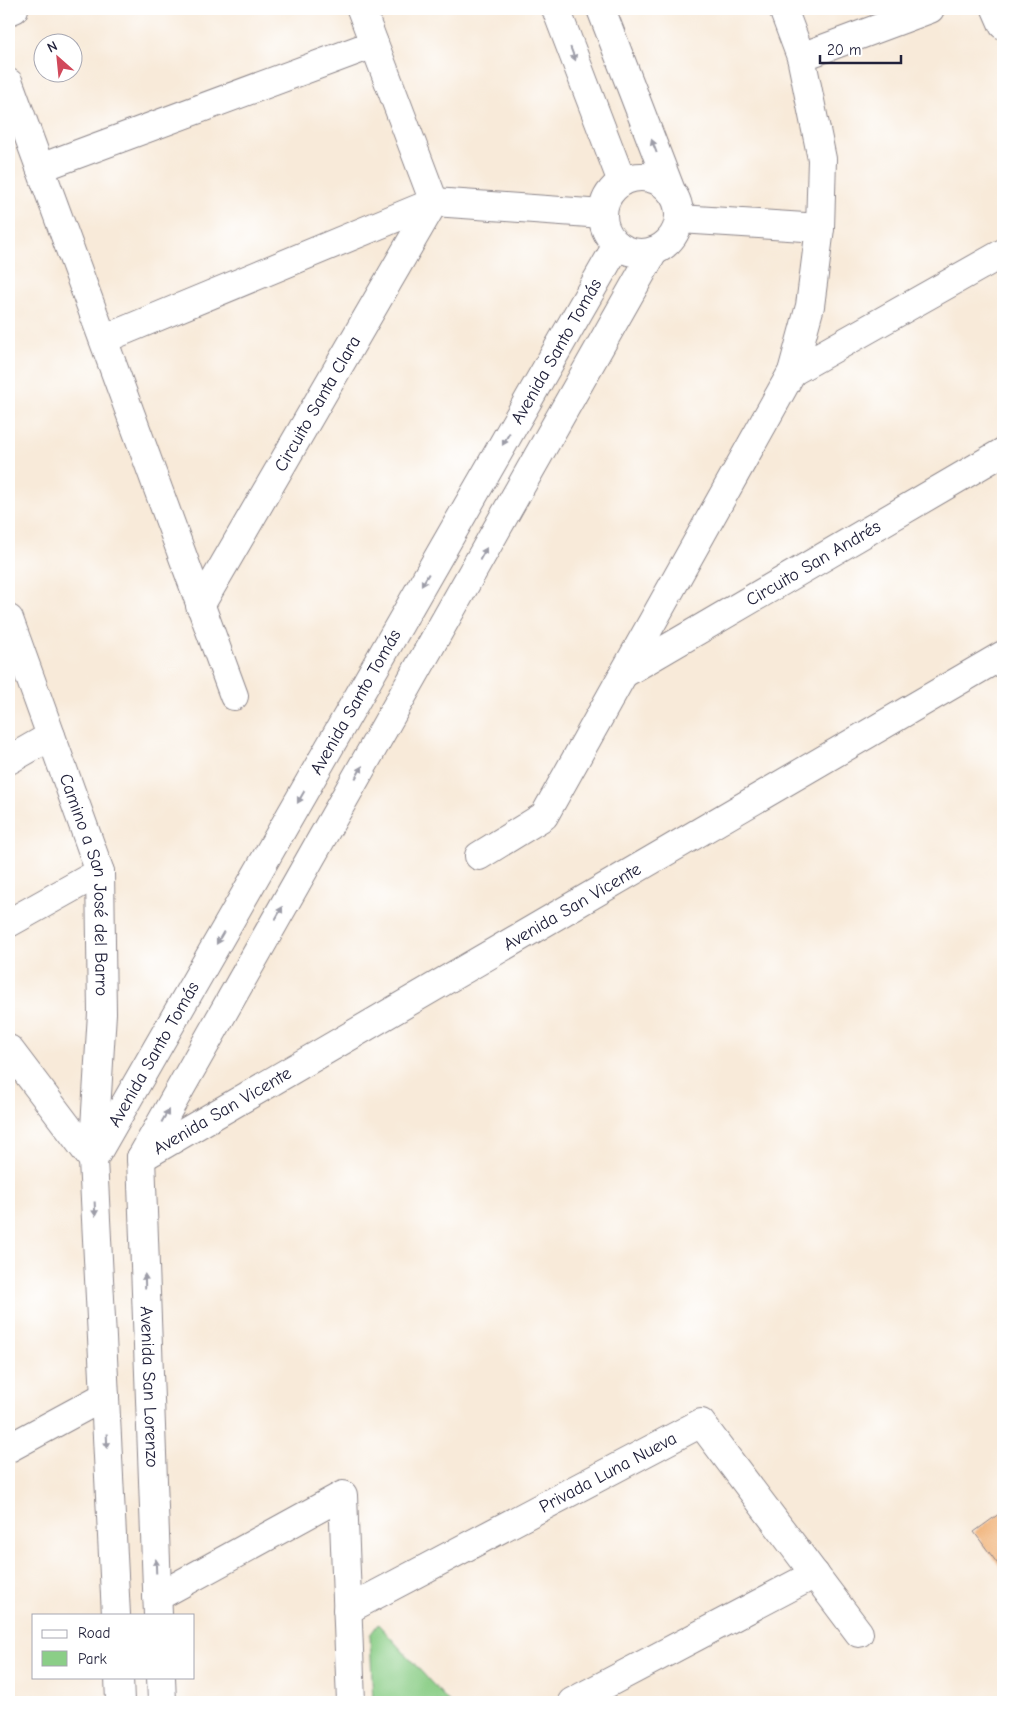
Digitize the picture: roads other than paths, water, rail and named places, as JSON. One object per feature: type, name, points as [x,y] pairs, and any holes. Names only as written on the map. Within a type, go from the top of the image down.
[{"type":"street","points":[[9,11],[14,9]]},
{"type":"street","points":[[361,9],[434,202]]},
{"type":"street","points":[[556,9],[622,182]]},
{"type":"street","points":[[601,9],[671,191]]},
{"type":"street","points":[[479,856],[544,816],[792,372],[810,306],[820,228],[822,158],[801,56],[783,9]]},
{"type":"street","points":[[801,56],[930,9]]},
{"type":"street","points":[[996,9],[1003,25]]},
{"type":"street","points":[[40,168],[374,44]]},
{"type":"street","points":[[9,83],[234,696]]},
{"type":"street","points":[[635,177],[645,177],[655,179],[666,185],[671,191],[680,209],[680,219],[672,239],[664,246],[654,252],[640,254],[627,251],[608,236],[604,226],[604,204],[609,194],[622,182],[635,177]]},
{"type":"street","points":[[104,339],[434,202],[603,214]]},
{"type":"street","name":"Circuito Santa Clara","points":[[200,606],[434,202]]},
{"type":"street","points":[[680,219],[820,228]]},
{"type":"street","name":"Avenida Santo Tomás","points":[[93,1160],[617,245]]},
{"type":"street","name":"Avenida Santo Tomás","points":[[141,1158],[654,252]]},
{"type":"street","points":[[792,372],[1003,253]]},
{"type":"street","name":"Circuito San Andrés","points":[[623,673],[1003,452]]},
{"type":"street","name":"Camino a San José del Barro","points":[[9,619],[100,872],[102,1013],[93,1160]]},
{"type":"street","name":"Avenida San Vicente","points":[[141,1158],[1003,655]]},
{"type":"street","points":[[9,760],[52,736]]},
{"type":"street","points":[[9,923],[100,872]]},
{"type":"street","points":[[11,1056],[93,1160],[115,1607],[158,1606],[343,1495],[351,1702]]},
{"type":"street","points":[[93,1160],[141,1158]]},
{"type":"street","name":"Avenida San Lorenzo","points":[[141,1158],[158,1606]]},
{"type":"street","points":[[9,1448],[105,1396],[149,1393]]},
{"type":"street","name":"Privada Luna Nueva","points":[[347,1610],[702,1423],[859,1633]]},
{"type":"street","points":[[572,1702],[815,1574]]},
{"type":"street","points":[[119,1678],[120,1702]]},
{"type":"street","points":[[161,1678],[162,1702]]}]
